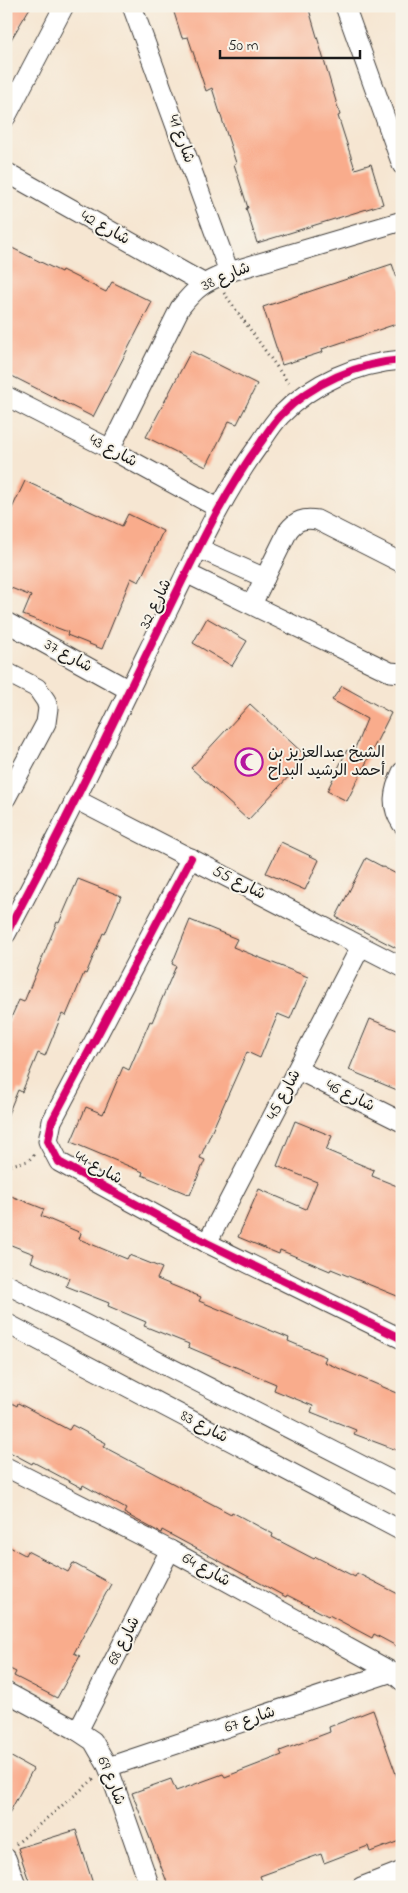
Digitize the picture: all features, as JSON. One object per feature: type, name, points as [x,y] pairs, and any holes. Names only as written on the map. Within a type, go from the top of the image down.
[{"type":"street","points":[[6,117],[64,6]]},
{"type":"street","name":"شارع 41","points":[[132,6],[215,278]]},
{"type":"street","points":[[344,6],[402,165]]},
{"type":"street","name":"شارع 42","points":[[6,172],[215,278]]},
{"type":"street","name":"شارع 38","points":[[110,449],[180,308],[191,293],[215,278],[402,221]]},
{"type":"street","name":"شارع 32","points":[[6,934],[12,912],[75,799],[218,508],[248,460],[280,415],[310,389],[343,373],[386,361],[402,360]]},
{"type":"street","name":"شارع 43","points":[[6,396],[110,449],[218,508]]},
{"type":"street","points":[[252,604],[293,523],[303,519],[317,520],[402,563]]},
{"type":"street","points":[[198,548],[264,578]]},
{"type":"street","points":[[186,573],[390,672],[402,673]]},
{"type":"street","name":"شارع 37","points":[[6,622],[129,690]]},
{"type":"street","points":[[6,672],[37,688],[46,701],[48,716],[6,798]]},
{"type":"street","points":[[402,772],[394,788],[395,814],[402,824]]},
{"type":"street","name":"شارع 55","points":[[75,799],[402,967]]},
{"type":"street","points":[[48,1141],[52,1121],[191,858]]},
{"type":"street","name":"شارع 45","points":[[207,1243],[361,946]]},
{"type":"street","name":"شارع 46","points":[[298,1070],[402,1122]]},
{"type":"street","name":"شارع 44","points":[[48,1141],[59,1162],[207,1243],[402,1339]]},
{"type":"street","points":[[6,1284],[402,1486]]},
{"type":"street","name":"شارع 83","points":[[6,1323],[402,1531]]},
{"type":"street","name":"شارع 64","points":[[6,1467],[170,1550],[397,1676]]},
{"type":"street","name":"شارع 68","points":[[78,1731],[170,1550]]},
{"type":"street","name":"شارع 67","points":[[108,1767],[397,1676]]},
{"type":"street","name":"شارع 69","points":[[6,1692],[93,1741],[108,1767],[150,1887]]},
{"type":"street","points":[[10,1852],[17,1887]]},
{"type":"street","points":[[361,1887],[402,1872]]},
{"type":"path","points":[[215,278],[300,398]]},
{"type":"path","points":[[6,1166],[28,1161],[48,1141]]},
{"type":"path","points":[[10,1852],[108,1767]]},
{"type":"building","points":[[6,6],[31,6],[6,48]]},
{"type":"building","points":[[172,6],[308,6],[340,115],[338,116],[355,169],[371,164],[383,204],[257,243],[234,164],[236,163],[212,88],[206,91],[188,37],[182,38]]},
{"type":"building","points":[[6,245],[106,292],[112,282],[152,302],[93,417],[6,373]]},
{"type":"building","points":[[392,264],[402,292],[402,322],[322,349],[323,352],[282,365],[263,307]]},
{"type":"building","points":[[191,351],[257,384],[237,424],[229,421],[206,467],[146,437]]},
{"type":"building","points":[[25,481],[122,526],[128,514],[163,531],[139,582],[131,578],[102,649],[67,635],[68,632],[23,615],[31,596],[6,586],[6,521]]},
{"type":"building","points":[[207,618],[247,641],[232,666],[193,643]]},
{"type":"building","points":[[342,686],[391,713],[347,801],[327,791],[347,750],[353,753],[367,719],[332,700]]},
{"type":"building","name":"الشيخ عبدالعزيز بن أحمد الرشيد البداح","points":[[250,704],[307,757],[248,820],[191,768]]},
{"type":"building","points":[[281,842],[319,860],[305,890],[266,873]]},
{"type":"building","points":[[366,858],[402,877],[402,951],[336,917]]},
{"type":"building","points":[[78,879],[121,896],[86,974],[84,973],[66,1016],[62,1014],[45,1056],[38,1053],[22,1092],[18,1090],[6,1119],[6,1029],[19,1000],[24,1002],[57,922],[59,923]]},
{"type":"building","points":[[190,920],[237,939],[233,947],[308,977],[290,1019],[278,1014],[260,1058],[247,1052],[200,1158],[205,1160],[190,1195],[142,1175],[143,1172],[71,1142],[86,1107],[103,1114],[123,1067],[129,1070],[176,966],[172,964]]},
{"type":"building","points":[[370,1019],[402,1032],[402,1092],[349,1070]]},
{"type":"building","points":[[295,1121],[332,1136],[326,1150],[374,1170],[372,1176],[402,1188],[402,1298],[280,1250],[279,1254],[238,1237],[259,1189],[306,1209],[317,1182],[277,1166]]},
{"type":"building","points":[[6,1194],[44,1209],[41,1216],[81,1233],[79,1239],[127,1259],[129,1255],[162,1268],[157,1279],[201,1297],[199,1301],[289,1338],[288,1341],[326,1357],[324,1362],[402,1395],[402,1452],[354,1434],[356,1430],[311,1412],[313,1406],[274,1390],[276,1384],[188,1347],[189,1344],[144,1326],[146,1322],[108,1306],[109,1303],[66,1286],[69,1278],[31,1262],[34,1254],[6,1243]]},
{"type":"building","points":[[6,1400],[17,1406],[18,1403],[69,1430],[72,1425],[106,1443],[104,1447],[231,1514],[232,1512],[273,1534],[272,1537],[314,1559],[316,1557],[355,1577],[357,1573],[402,1596],[402,1649],[374,1634],[372,1638],[287,1595],[286,1597],[162,1530],[161,1533],[124,1513],[126,1509],[83,1485],[82,1488],[6,1450]]},
{"type":"building","points":[[6,1545],[25,1555],[27,1551],[68,1572],[73,1563],[111,1584],[74,1653],[80,1656],[57,1698],[14,1676],[16,1672],[6,1667]]},
{"type":"building","points":[[373,1710],[402,1791],[402,1840],[370,1852],[368,1846],[324,1863],[321,1854],[260,1876],[262,1881],[247,1887],[169,1887],[132,1793],[171,1779],[176,1791],[223,1774],[225,1777],[282,1755],[280,1751],[330,1732],[329,1727]]},
{"type":"building","points":[[6,1754],[33,1769],[6,1819]]},
{"type":"building","points":[[76,1830],[94,1887],[31,1887],[18,1848]]},
{"type":"cycle path","points":[[6,934],[68,814],[211,524],[234,482],[270,428],[293,404],[321,384],[369,365],[402,360]]},
{"type":"cycle path","points":[[191,858],[52,1121],[48,1141],[59,1162],[207,1243],[402,1339]]},
{"type":"place","name":"الشيخ عبدالعزيز بن أحمد الرشيد البداح","points":[[249,762]]}]
